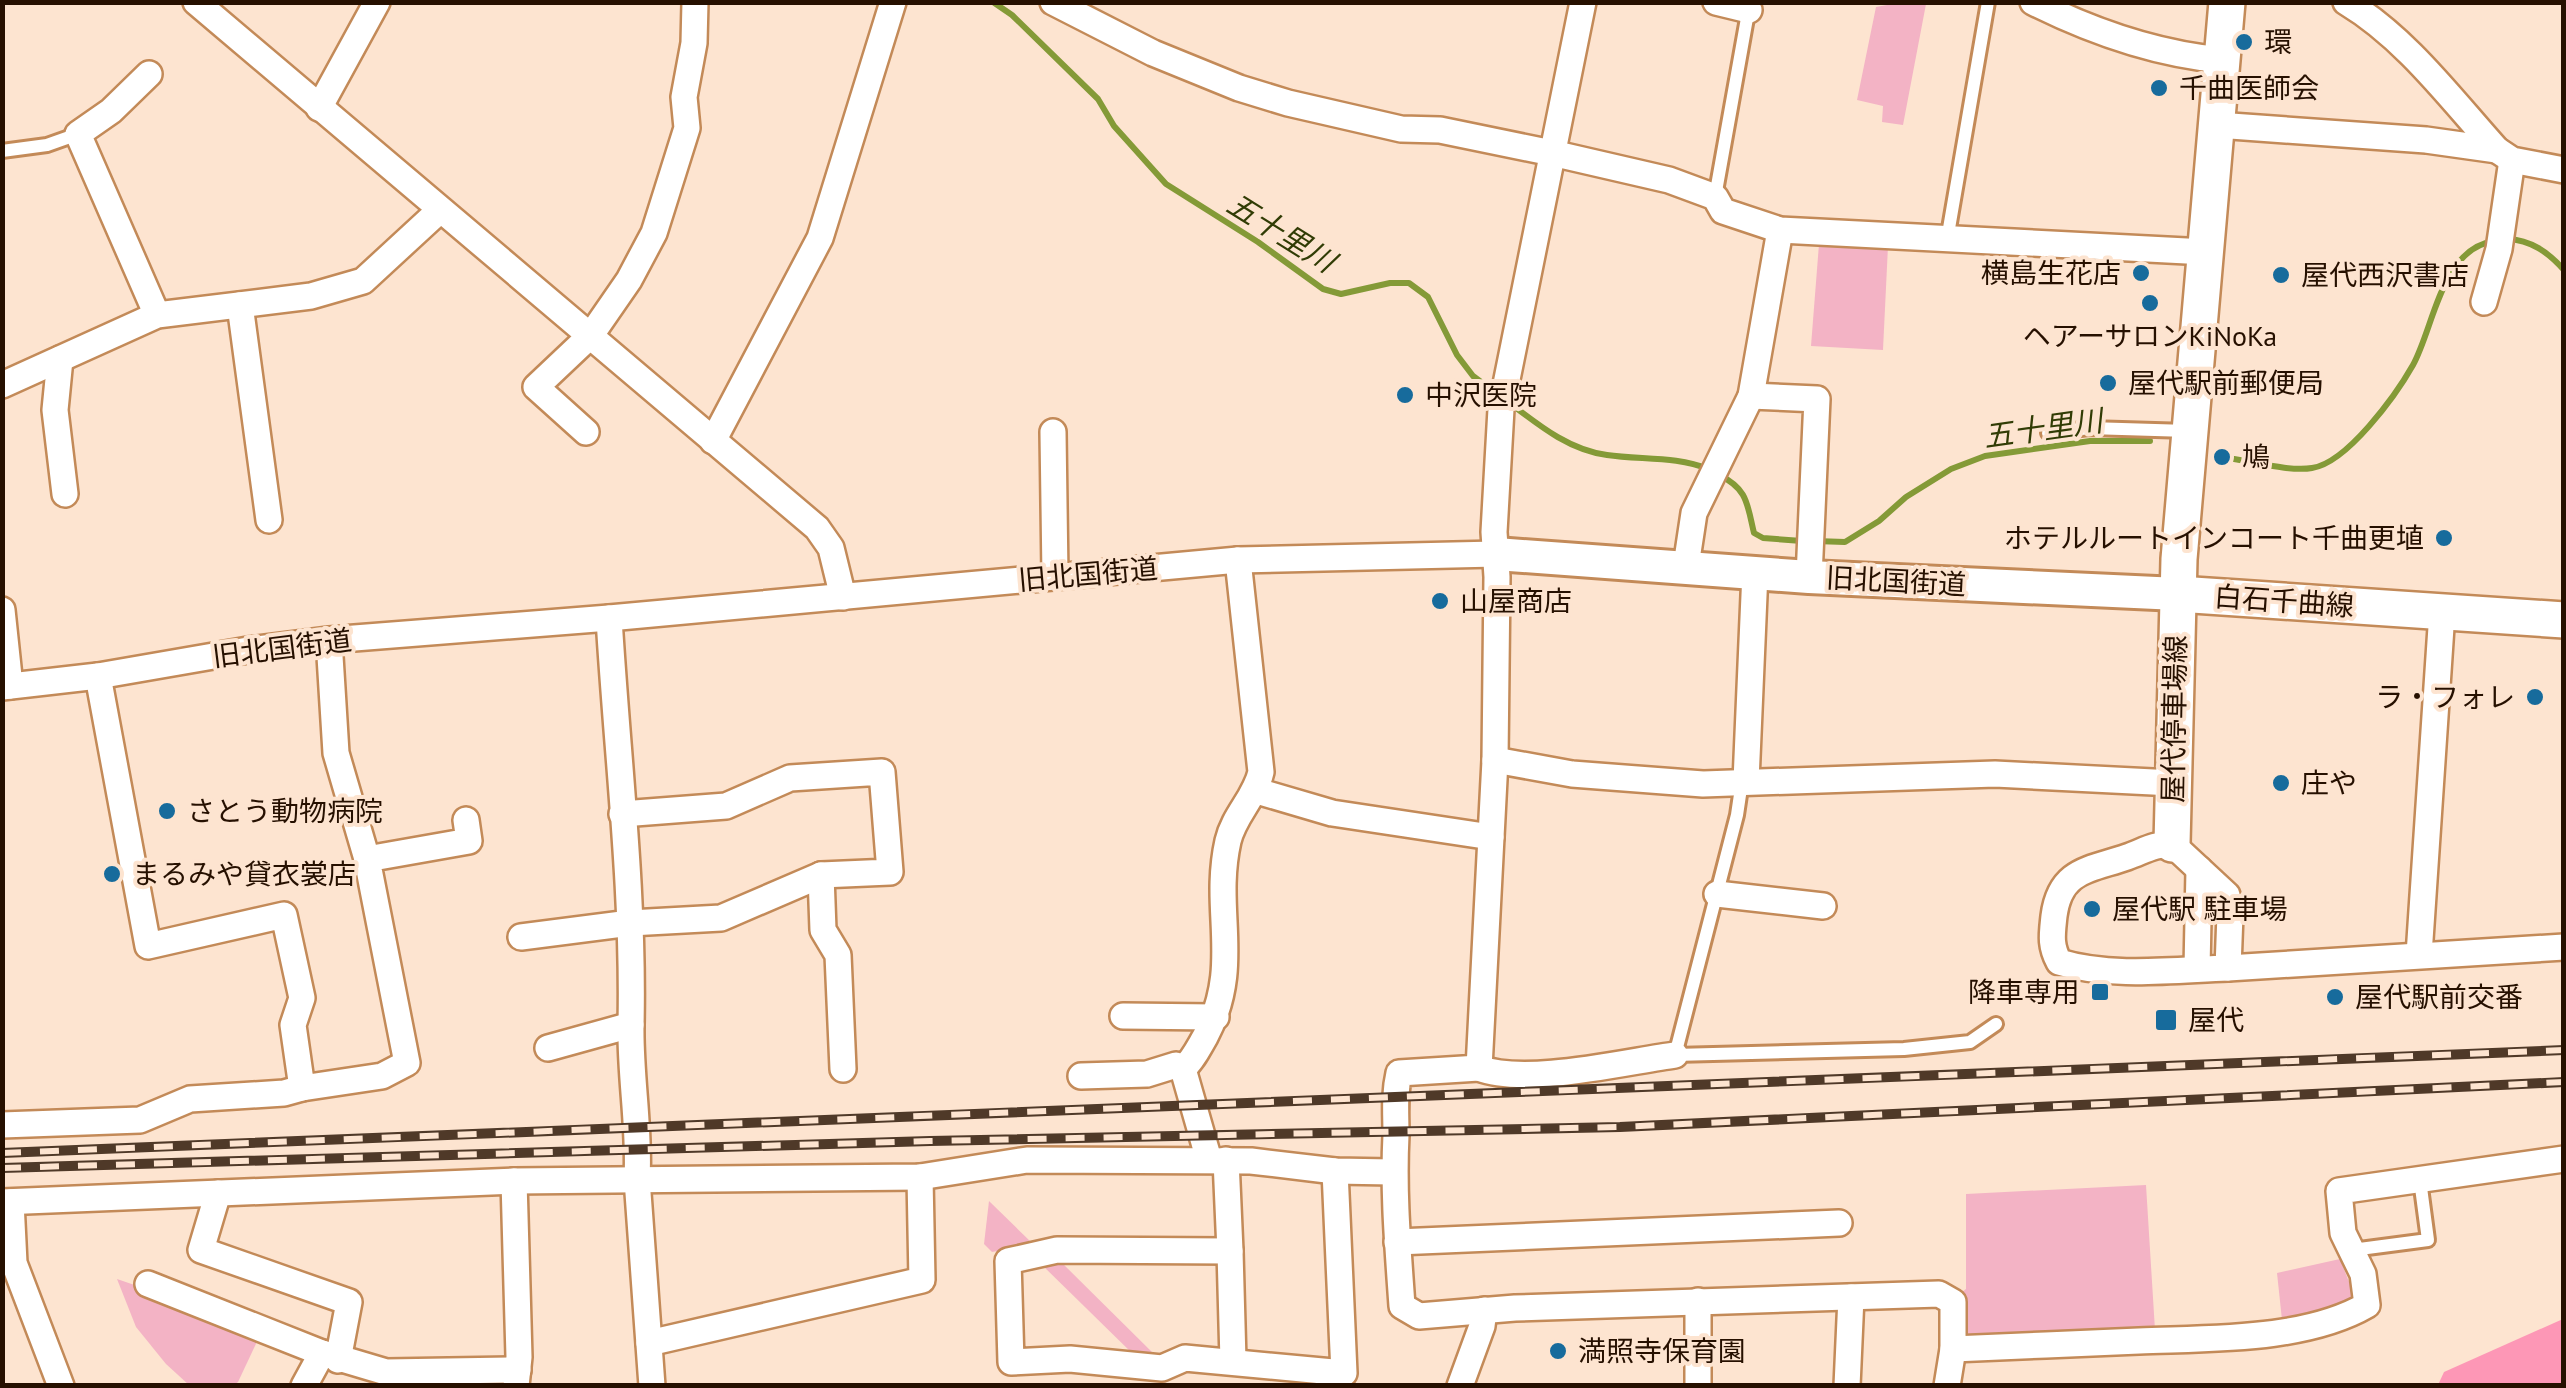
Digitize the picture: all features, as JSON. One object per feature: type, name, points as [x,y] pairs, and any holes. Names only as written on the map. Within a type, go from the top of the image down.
[{"type":"main road","name":"白石千曲線","points":[[2227,2],[2178,594],[2564,620]]},
{"type":"main road","name":"屋代停車場線","points":[[2172,844],[2178,594]]},
{"type":"street","points":[[196,2],[817,528],[831,548],[843,597]]},
{"type":"street","points":[[319,108],[377,2]]},
{"type":"street","points":[[586,432],[536,387],[590,336],[629,280],[654,234],[687,128],[684,97],[694,43],[695,2]]},
{"type":"street","points":[[712,441],[820,238],[893,2]]},
{"type":"street","points":[[1053,2],[1153,52],[1240,88],[1401,129],[1440,130],[1668,180],[1715,197],[1723,211],[1780,230],[2206,252]]},
{"type":"street","points":[[1479,1068],[1495,760],[1495,467],[1503,398],[1583,2]]},
{"type":"street","points":[[1716,2],[1749,6]]},
{"type":"street","points":[[2034,2],[2070,21],[2143,44],[2197,58],[2222,60]]},
{"type":"street","points":[[2346,2],[2399,43],[2505,155],[2500,240],[2484,302]]},
{"type":"street","points":[[148,74],[111,111],[78,134],[157,316]]},
{"type":"street","points":[[2217,124],[2426,140],[2564,170]]},
{"type":"street","points":[[2,384],[157,316],[311,296],[363,281],[440,210]]},
{"type":"street","points":[[1686,566],[1694,513],[1751,396],[1780,230]]},
{"type":"street","points":[[240,304],[269,520]]},
{"type":"street","points":[[60,359],[55,410],[65,494]]},
{"type":"street","points":[[1751,396],[1818,399],[1810,553]]},
{"type":"street","points":[[1053,432],[1055,576]]},
{"type":"street","name":"旧北国街道","points":[[6,687],[328,640],[1238,560],[1496,554],[1754,572],[1810,553],[2178,594]]},
{"type":"street","points":[[1184,1069],[1216,1017],[1228,955],[1223,874],[1229,836],[1256,791],[1261,772],[1238,560]]},
{"type":"street","points":[[1746,781],[1754,572]]},
{"type":"street","points":[[2,610],[6,687]]},
{"type":"street","points":[[2419,955],[2442,612]]},
{"type":"street","points":[[609,618],[630,923],[631,1025],[639,1148],[636,1179],[652,1386]]},
{"type":"street","points":[[2,1125],[140,1120],[190,1099],[284,1093],[382,1076],[406,1063],[367,858],[336,753],[328,640]]},
{"type":"street","points":[[98,676],[148,946],[284,915],[302,998],[294,1025],[302,1088]]},
{"type":"street","points":[[1495,760],[1572,774],[1703,784],[1996,774],[2173,783]]},
{"type":"street","points":[[521,937],[630,923],[721,918],[820,876],[890,872],[882,772],[790,778],[726,806],[622,814]]},
{"type":"street","points":[[1256,791],[1332,812],[1490,837]]},
{"type":"street","points":[[367,858],[469,842],[466,820]]},
{"type":"street","points":[[2228,968],[2228,895],[2172,844],[2152,844],[2100,864],[2064,884],[2056,900],[2050,944],[2059,962],[2075,966],[2228,968],[2564,947]]},
{"type":"street","points":[[2197,969],[2199,868]]},
{"type":"street","points":[[820,876],[822,930],[838,955],[843,1069]]},
{"type":"street","points":[[1717,894],[1823,906]]},
{"type":"street","points":[[1123,1016],[1216,1017]]},
{"type":"street","points":[[548,1048],[631,1025]]},
{"type":"street","points":[[1675,1055],[1532,1074],[1494,1074],[1479,1068],[1399,1074],[1394,1096],[1392,1172],[1402,1306],[1419,1316],[1484,1310],[1939,1294],[1953,1302],[1954,1349],[1947,1386]]},
{"type":"street","points":[[1082,1076],[1147,1074],[1176,1065],[1184,1069],[1217,1160],[1230,1251],[1233,1361]]},
{"type":"street","points":[[1954,1349],[2204,1338],[2308,1328],[2367,1305],[2363,1274],[2343,1233],[2339,1191],[2564,1159]]},
{"type":"street","points":[[61,1386],[14,1263],[7,1202],[514,1181],[920,1177],[1027,1160],[1217,1160],[1392,1172]]},
{"type":"street","points":[[1230,1251],[1057,1250],[1008,1260],[1011,1362],[1070,1359],[1162,1368],[1185,1358],[1344,1372],[1335,1171]]},
{"type":"street","points":[[650,1343],[922,1280],[920,1177]]},
{"type":"street","points":[[148,1284],[330,1356],[386,1372],[517,1378],[514,1181]]},
{"type":"street","points":[[218,1194],[201,1250],[348,1302],[330,1356],[304,1386]]},
{"type":"street","points":[[1397,1242],[1840,1223]]},
{"type":"street","points":[[1848,1386],[1851,1297]]},
{"type":"street","points":[[1698,1301],[1698,1386]]},
{"type":"street","points":[[1460,1386],[1484,1310]]},
{"type":"lane","points":[[1947,240],[1988,2]]},
{"type":"lane","points":[[1715,197],[1749,6]]},
{"type":"lane","points":[[2,151],[46,145],[78,134]]},
{"type":"lane","points":[[2048,433],[2089,428],[2190,431]]},
{"type":"lane","points":[[1746,781],[1741,788],[1675,1055],[1904,1049],[1970,1042],[1996,1024]]},
{"type":"lane","points":[[2352,1250],[2428,1240],[2420,1180]]},
{"type":"shaded area","points":[[1926,4],[1903,125],[1882,122],[1883,106],[1857,100],[1876,7]]},
{"type":"shaded area","points":[[1819,244],[1888,246],[1883,350],[1811,346]]},
{"type":"shaded area","points":[[2146,1185],[2155,1330],[1960,1339],[1962,1292],[1966,1289],[1966,1194]]},
{"type":"shaded area","points":[[989,1201],[1033,1244],[992,1252],[984,1244]]},
{"type":"shaded area","points":[[1058,1259],[1159,1359],[1135,1356],[1039,1262]]},
{"type":"shaded area","points":[[2340,1259],[2353,1292],[2350,1300],[2309,1316],[2282,1320],[2277,1273]]},
{"type":"shaded area","points":[[117,1279],[263,1329],[238,1382],[189,1385],[136,1327]]},
{"type":"shaded area","points":[[2563,1319],[2563,1385],[2438,1385],[2444,1372]]},
{"type":"waterway","name":"五十里川","points":[[993,2],[1012,15],[1098,99],[1114,126],[1166,184],[1323,289],[1341,294],[1390,283],[1409,283],[1428,297],[1457,355],[1473,376],[1497,394]]},
{"type":"waterway","name":"五十里川","points":[[2507,239],[2538,248],[2564,270]]},
{"type":"waterway","name":"五十里川","points":[[2227,458],[2303,469],[2326,463],[2340,454],[2369,426],[2405,378],[2442,292],[2462,258],[2476,247],[2494,241]]},
{"type":"waterway","name":"五十里川","points":[[1511,404],[1568,443],[1593,452],[1684,462],[1708,469]]},
{"type":"waterway","name":"五十里川","points":[[1815,541],[1845,542],[1951,469],[1985,456],[2090,441],[2150,441]]},
{"type":"waterway","name":"五十里川","points":[[1719,475],[1741,492],[1754,533],[1763,538],[1802,541]]},
{"type":"railway","points":[[2,1153],[2564,1050]]},
{"type":"railway","points":[[2,1168],[930,1141],[1620,1127],[2564,1082]]},
{"type":"place","name":"環","points":[[2244,42]]},
{"type":"place","name":"千曲医師会","points":[[2159,88]]},
{"type":"place","name":"横島生花店","points":[[2141,273]]},
{"type":"place","name":"屋代西沢書店","points":[[2281,275]]},
{"type":"place","name":"ヘアーサロンKiNoKa","points":[[2150,303]]},
{"type":"place","name":"屋代駅前郵便局","points":[[2108,383]]},
{"type":"place","name":"中沢医院","points":[[1405,395]]},
{"type":"place","name":"鳩","points":[[2222,457]]},
{"type":"place","name":"ホテルルートインコート千曲更埴","points":[[2444,538]]},
{"type":"place","name":"山屋商店","points":[[1440,601]]},
{"type":"place","name":"ラ・フォレ","points":[[2535,697]]},
{"type":"place","name":"庄や","points":[[2281,783]]},
{"type":"place","name":"さとう動物病院","points":[[167,811]]},
{"type":"place","name":"まるみや貸衣裳店","points":[[112,874]]},
{"type":"place","name":"屋代駅 駐車場","points":[[2092,909]]},
{"type":"place","name":"降車専用","points":[[2100,992]]},
{"type":"place","name":"屋代駅前交番","points":[[2335,997]]},
{"type":"place","name":"屋代","points":[[2166,1020]]},
{"type":"place","name":"満照寺保育園","points":[[1558,1351]]}]
